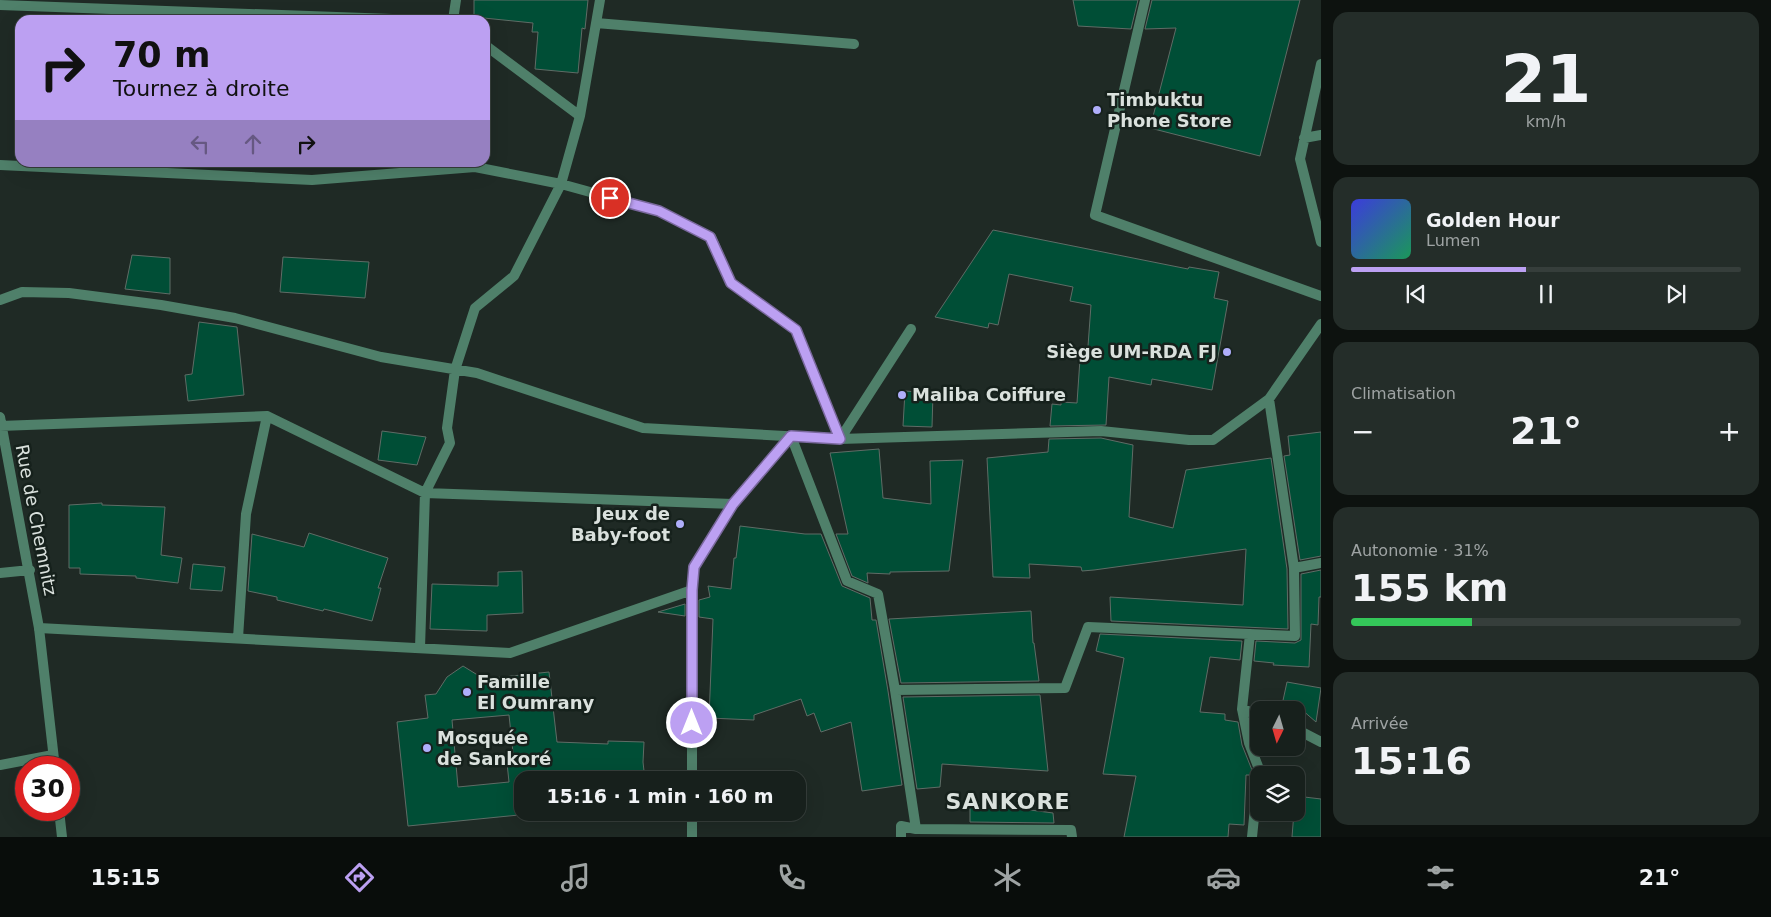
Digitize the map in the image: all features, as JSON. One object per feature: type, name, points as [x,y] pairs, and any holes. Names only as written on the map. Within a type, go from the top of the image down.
[{"type":"street","points":[[454,15],[456,0]]},
{"type":"street","points":[[420,648],[425,492],[450,443],[447,428],[455,370],[475,308],[514,276],[561,184],[580,116],[600,0]]},
{"type":"street","points":[[1145,0],[1095,215],[1321,296]]},
{"type":"street","points":[[0,5],[280,15]]},
{"type":"street","points":[[596,23],[854,44]]},
{"type":"street","points":[[490,49],[580,116]]},
{"type":"street","points":[[1321,64],[1300,159],[1321,242]]},
{"type":"street","points":[[1304,138],[1321,135]]},
{"type":"street","points":[[0,164],[15,165]]},
{"type":"street","points":[[58,167],[312,180],[463,167]]},
{"type":"street","points":[[480,167],[561,184],[659,211],[710,237],[731,283],[796,330],[840,439]]},
{"type":"street","points":[[0,300],[22,292],[69,293],[161,305],[235,318],[381,357],[477,373],[643,428],[840,439],[1101,432],[1189,440],[1214,440],[1270,399],[1321,324]]},
{"type":"street","points":[[840,439],[911,329]]},
{"type":"street","points":[[895,690],[1065,688],[1088,627],[1295,636],[1294,568],[1270,399]]},
{"type":"street","points":[[0,423],[266,416],[425,492],[733,504]]},
{"type":"street","points":[[238,638],[246,514],[266,416]]},
{"type":"street","name":"Rue de Chemnitz","points":[[0,423],[30,570],[54,755]]},
{"type":"street","points":[[692,771],[692,590],[694,567],[733,504],[791,436]]},
{"type":"street","points":[[791,436],[847,581],[878,594],[916,829]]},
{"type":"street","points":[[1294,568],[1321,563]]},
{"type":"street","points":[[0,574],[30,570]]},
{"type":"street","points":[[39,628],[510,653],[692,590]]},
{"type":"street","points":[[1250,634],[1242,709],[1249,743],[1259,769],[1252,837]]},
{"type":"street","points":[[1242,709],[1250,712]]},
{"type":"street","points":[[1305,734],[1321,742]]},
{"type":"street","points":[[0,765],[54,755]]},
{"type":"street","points":[[60,821],[62,837]]},
{"type":"street","points":[[692,821],[692,837]]},
{"type":"street","points":[[901,837],[901,826],[916,829],[1071,830],[1072,837]]},
{"type":"building","points":[[474,0],[588,0],[585,29],[582,28],[578,73],[535,69],[538,32],[532,32],[533,23],[490,19],[490,15],[474,15]]},
{"type":"building","points":[[1073,0],[1138,0],[1131,29],[1078,26]]},
{"type":"building","points":[[1152,0],[1300,0],[1260,156],[1150,128],[1176,28],[1145,29]]},
{"type":"building","points":[[993,230],[1188,269],[1189,267],[1219,272],[1214,298],[1228,301],[1212,390],[1152,379],[1151,385],[1109,377],[1106,425],[1050,426],[1052,404],[1061,405],[1061,402],[1077,403],[1080,359],[1087,360],[1091,305],[1070,301],[1073,287],[1009,274],[998,325],[989,323],[988,328],[935,317]]},
{"type":"building","points":[[132,255],[170,258],[170,294],[125,289]]},
{"type":"building","points":[[283,257],[369,262],[365,298],[280,292]]},
{"type":"building","points":[[199,322],[237,327],[244,395],[188,401],[185,375],[192,374]]},
{"type":"building","points":[[905,391],[933,393],[932,427],[903,426]]},
{"type":"building","points":[[382,431],[426,437],[417,465],[378,460]]},
{"type":"building","points":[[1321,432],[1321,556],[1300,560],[1284,456],[1290,455],[1288,436]]},
{"type":"building","points":[[1101,438],[1133,445],[1129,517],[1173,528],[1186,470],[1271,458],[1287,569],[1288,629],[1111,621],[1110,597],[1243,605],[1246,549],[1082,571],[1081,567],[1029,564],[1030,578],[993,577],[987,458],[1048,452],[1049,439]]},
{"type":"building","points":[[879,449],[883,498],[931,504],[930,461],[963,460],[949,571],[890,572],[890,574],[867,573],[868,583],[852,576],[836,534],[848,534],[830,453]]},
{"type":"building","points":[[102,503],[102,505],[165,507],[161,555],[182,558],[178,583],[136,578],[136,576],[80,574],[80,568],[69,568],[69,505]]},
{"type":"building","points":[[740,526],[805,534],[821,534],[842,586],[870,598],[872,620],[876,620],[902,785],[862,791],[851,722],[821,732],[814,713],[807,716],[801,699],[754,715],[754,720],[709,718],[713,619],[699,617],[699,600],[710,597],[708,586],[731,589]]},
{"type":"building","points":[[309,533],[388,558],[378,588],[381,588],[372,621],[277,600],[277,597],[248,591],[252,534],[304,547]]},
{"type":"building","points":[[193,564],[225,567],[222,591],[190,589]]},
{"type":"building","points":[[1321,570],[1318,625],[1311,624],[1309,667],[1273,665],[1274,663],[1254,661],[1256,641],[1295,643],[1301,640],[1301,574]]},
{"type":"building","points":[[522,571],[523,613],[487,615],[487,631],[430,629],[432,584],[498,586],[498,572]]},
{"type":"building","points":[[685,604],[685,616],[658,612]]},
{"type":"building","points":[[1031,611],[1033,643],[1039,681],[901,683],[889,619]]},
{"type":"building","points":[[1100,634],[1242,641],[1240,660],[1210,657],[1200,712],[1225,714],[1225,720],[1238,722],[1242,745],[1250,766],[1250,775],[1246,775],[1244,825],[1229,824],[1228,837],[1124,837],[1136,776],[1103,774],[1124,658],[1096,651]]},
{"type":"building","name":"Mosquée de Sankoré","points":[[463,666],[484,679],[549,672],[557,742],[608,744],[608,741],[644,742],[644,771],[514,771],[514,815],[408,826],[397,722],[428,718],[425,695],[436,694],[447,677]],"holes":[[[509,715],[514,762],[507,763],[509,782],[458,787],[452,720]]]},
{"type":"building","points":[[1287,682],[1321,688],[1316,722],[1305,712],[1305,701],[1283,701]]},
{"type":"building","points":[[1040,695],[1048,771],[942,764],[940,787],[917,789],[903,697]]},
{"type":"building","points":[[1305,797],[1321,799],[1321,837],[1292,837],[1293,821],[1305,821]]},
{"type":"building","points":[[970,802],[1053,813],[1054,823],[970,822]]},
{"type":"place","name":"Timbuktu Phone Store","points":[[1097,110]]},
{"type":"place","name":"Siège UM-RDA FJ","points":[[1227,352]]},
{"type":"place","name":"Maliba Coiffure","points":[[902,395]]},
{"type":"place","name":"Jeux de Baby-foot","points":[[680,524]]},
{"type":"place","name":"Famille El Oumrany","points":[[467,692]]},
{"type":"place","name":"Mosquée de Sankoré","points":[[427,748]]},
{"type":"district","name":"SANKORE","points":[[1008,801]]},
{"type":"route","points":[[610,198],[659,211],[710,237],[731,283],[796,330],[840,439],[791,436],[733,504],[694,567],[692,590],[692,723]]}]
